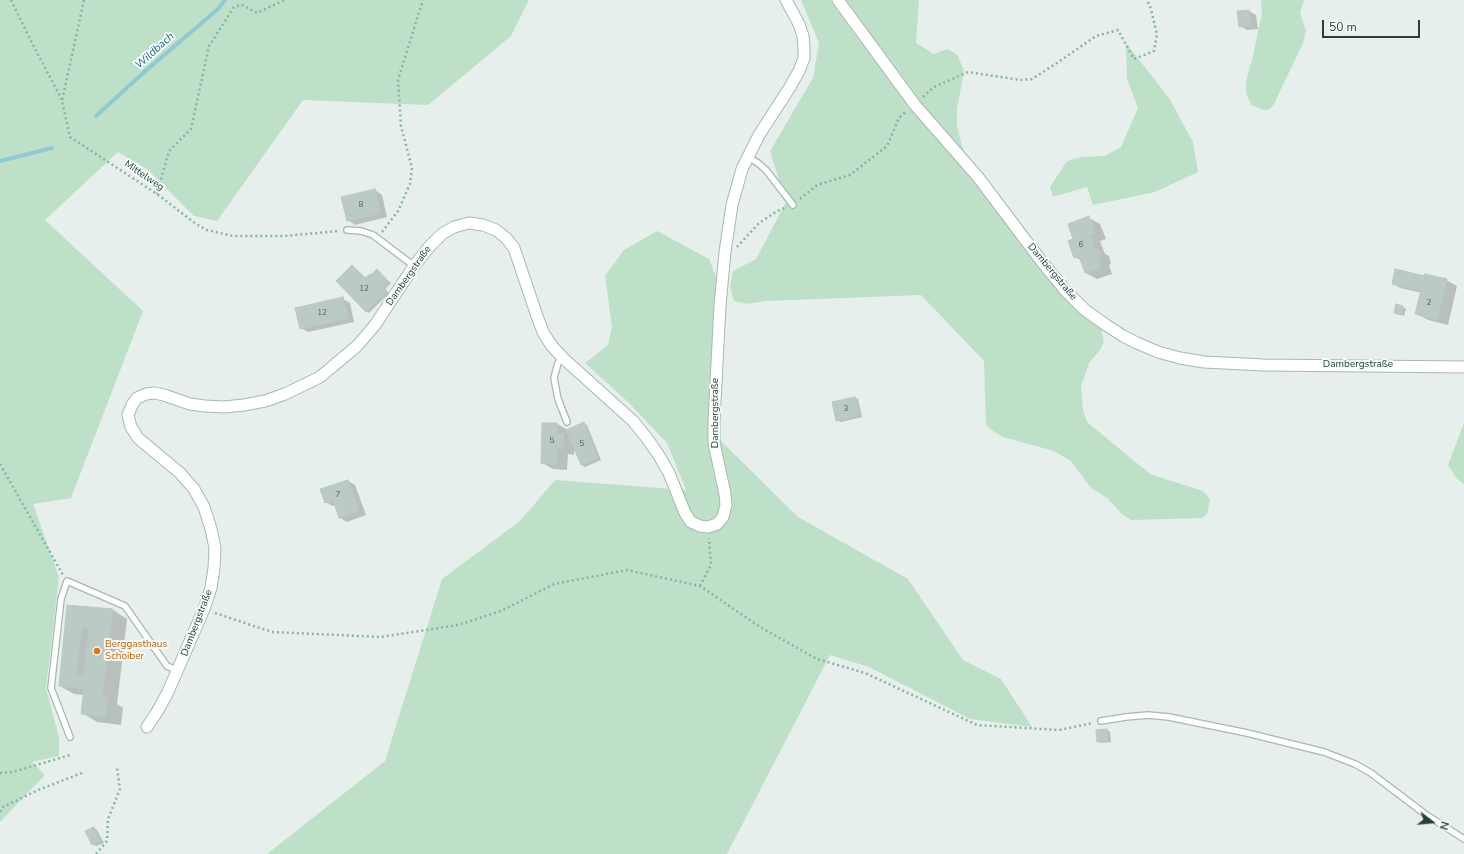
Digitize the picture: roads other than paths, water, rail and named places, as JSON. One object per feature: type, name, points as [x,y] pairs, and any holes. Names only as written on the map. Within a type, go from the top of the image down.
[{"type":"street","name":"Dambergstraße","points":[[147,727],[158,712],[178,671],[204,609],[211,588],[214,568],[213,542],[211,529],[204,507],[194,489],[180,473],[138,438],[131,427],[128,414],[132,406],[137,398],[146,394],[154,393],[190,404],[224,407],[237,406],[265,401],[305,386],[320,377],[357,346],[374,325],[414,266],[429,247],[442,234],[454,227],[469,224],[484,225],[496,230],[506,238],[514,248],[543,332],[551,345],[563,358],[633,421],[646,436],[669,473],[685,513],[692,522],[700,526],[708,527],[717,524],[723,517],[726,505],[714,443],[720,305],[725,252],[736,188],[742,169],[759,134],[799,71],[804,58],[803,36],[799,24],[786,0]]},
{"type":"street","name":"Dambergstraße","points":[[838,0],[915,105],[978,177],[1065,290],[1086,310],[1106,325],[1137,343],[1158,352],[1180,358],[1230,364],[1464,366]]},
{"type":"lane","points":[[748,157],[766,170],[793,204]]},
{"type":"lane","points":[[347,230],[361,231],[378,238],[414,266]]},
{"type":"lane","points":[[563,358],[558,363],[554,378],[558,399],[567,422]]},
{"type":"lane","points":[[70,737],[51,688],[61,599],[67,581],[125,606],[167,666],[178,671]]},
{"type":"lane","points":[[1101,722],[1126,717],[1148,715],[1169,717],[1246,732],[1324,752],[1355,764],[1371,773],[1425,814],[1464,839]]},
{"type":"waterway","name":"Wildbach","points":[[96,116],[142,74],[218,9],[225,0]]},
{"type":"waterway","points":[[0,161],[52,148]]},
{"type":"place","name":"Berggasthaus Schoiber","points":[[97,651]]}]
